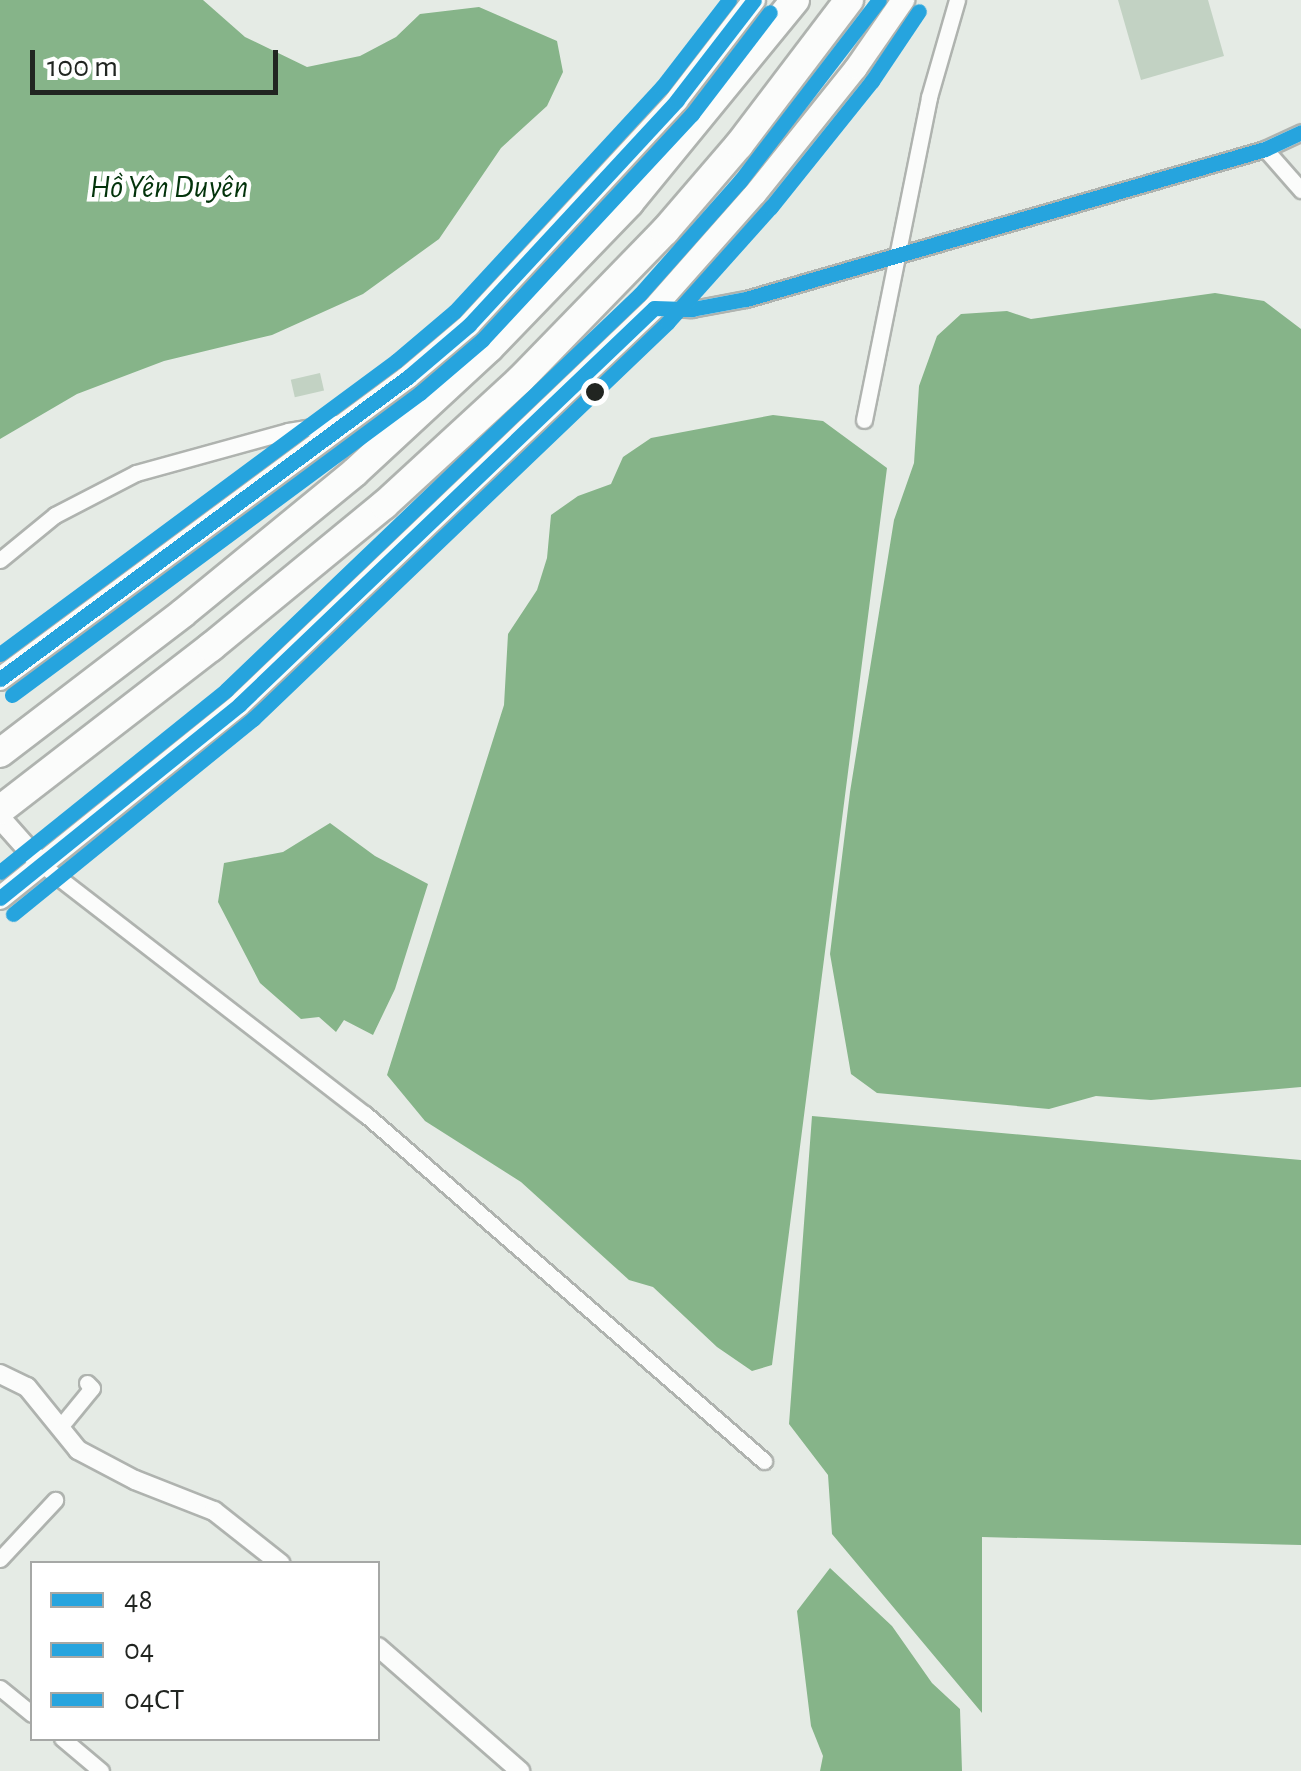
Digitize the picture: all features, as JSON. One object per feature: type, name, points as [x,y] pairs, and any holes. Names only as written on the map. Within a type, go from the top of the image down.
[{"type":"highway","points":[[6,748],[183,613],[354,472],[489,348],[629,203],[794,0]]},
{"type":"highway","points":[[0,814],[384,505],[520,380],[665,231],[739,145],[849,0]]},
{"type":"main road","points":[[0,678],[351,420],[469,326],[650,130],[754,0]]},
{"type":"main road","points":[[1,896],[239,705],[654,308],[756,194],[856,68],[904,0]]},
{"type":"main road","points":[[0,814],[41,864]]},
{"type":"street","points":[[864,420],[943,37],[957,0]]},
{"type":"street","points":[[654,308],[718,306],[1264,148],[1301,132]]},
{"type":"street","points":[[1264,148],[1301,190]]},
{"type":"street","points":[[0,560],[55,515],[136,473],[288,431],[351,420]]},
{"type":"street","points":[[41,864],[365,1114],[764,1461]]},
{"type":"street","points":[[0,1374],[27,1386],[78,1450],[134,1480],[214,1511],[277,1561]]},
{"type":"street","points":[[60,1427],[92,1388],[87,1383]]},
{"type":"street","points":[[0,1559],[54,1500]]},
{"type":"street","points":[[380,1648],[520,1771]]},
{"type":"street","points":[[0,1688],[30,1712]]},
{"type":"street","points":[[66,1741],[101,1771]]},
{"type":"water","name":"Hồ Yên Duyên","points":[[0,0],[203,0],[245,37],[307,67],[360,56],[396,37],[420,14],[479,7],[557,41],[563,72],[547,106],[501,148],[439,239],[363,294],[272,335],[164,361],[77,394],[0,439]]},
{"type":"water","points":[[1215,293],[1264,301],[1301,329],[1301,1087],[1151,1100],[1096,1096],[1049,1109],[877,1093],[851,1074],[830,954],[850,792],[894,520],[914,463],[919,386],[937,336],[961,314],[1007,311],[1031,319]]},
{"type":"water","points":[[773,415],[823,421],[887,468],[772,1365],[752,1371],[717,1347],[653,1287],[629,1280],[521,1182],[425,1121],[387,1075],[504,705],[508,634],[537,590],[547,558],[551,515],[578,496],[611,484],[623,457],[651,438]]},
{"type":"water","points":[[330,823],[375,856],[428,884],[395,989],[373,1035],[344,1020],[336,1032],[319,1017],[301,1019],[260,983],[218,902],[224,863],[283,852]]},
{"type":"water","points":[[812,1116],[1301,1160],[1301,1545],[982,1537],[982,1713],[832,1534],[828,1475],[789,1424]]},
{"type":"water","points":[[830,1568],[892,1626],[932,1683],[960,1709],[962,1771],[820,1771],[823,1756],[811,1726],[797,1611]]},
{"type":"building","points":[[1118,0],[1208,0],[1224,56],[1141,80]]},
{"type":"building","points":[[320,373],[324,391],[295,397],[291,380]]},
{"type":"transit line","name":"04CT","points":[[0,654],[396,361],[455,311],[662,87],[729,0]]},
{"type":"transit line","name":"48","points":[[0,679],[408,377],[469,325],[677,100],[754,0]]},
{"type":"transit line","name":"04CT","points":[[0,872],[226,690],[640,294],[740,181],[879,0]]},
{"type":"transit line","name":"04","points":[[13,914],[253,719],[668,322],[771,207],[872,81],[919,11]]},
{"type":"transit line","name":"04","points":[[12,695],[420,393],[482,340],[692,114],[770,12]]},
{"type":"transit line","name":"48","points":[[0,898],[239,705],[654,308],[692,309],[746,299],[1265,149],[1301,132]]}]
